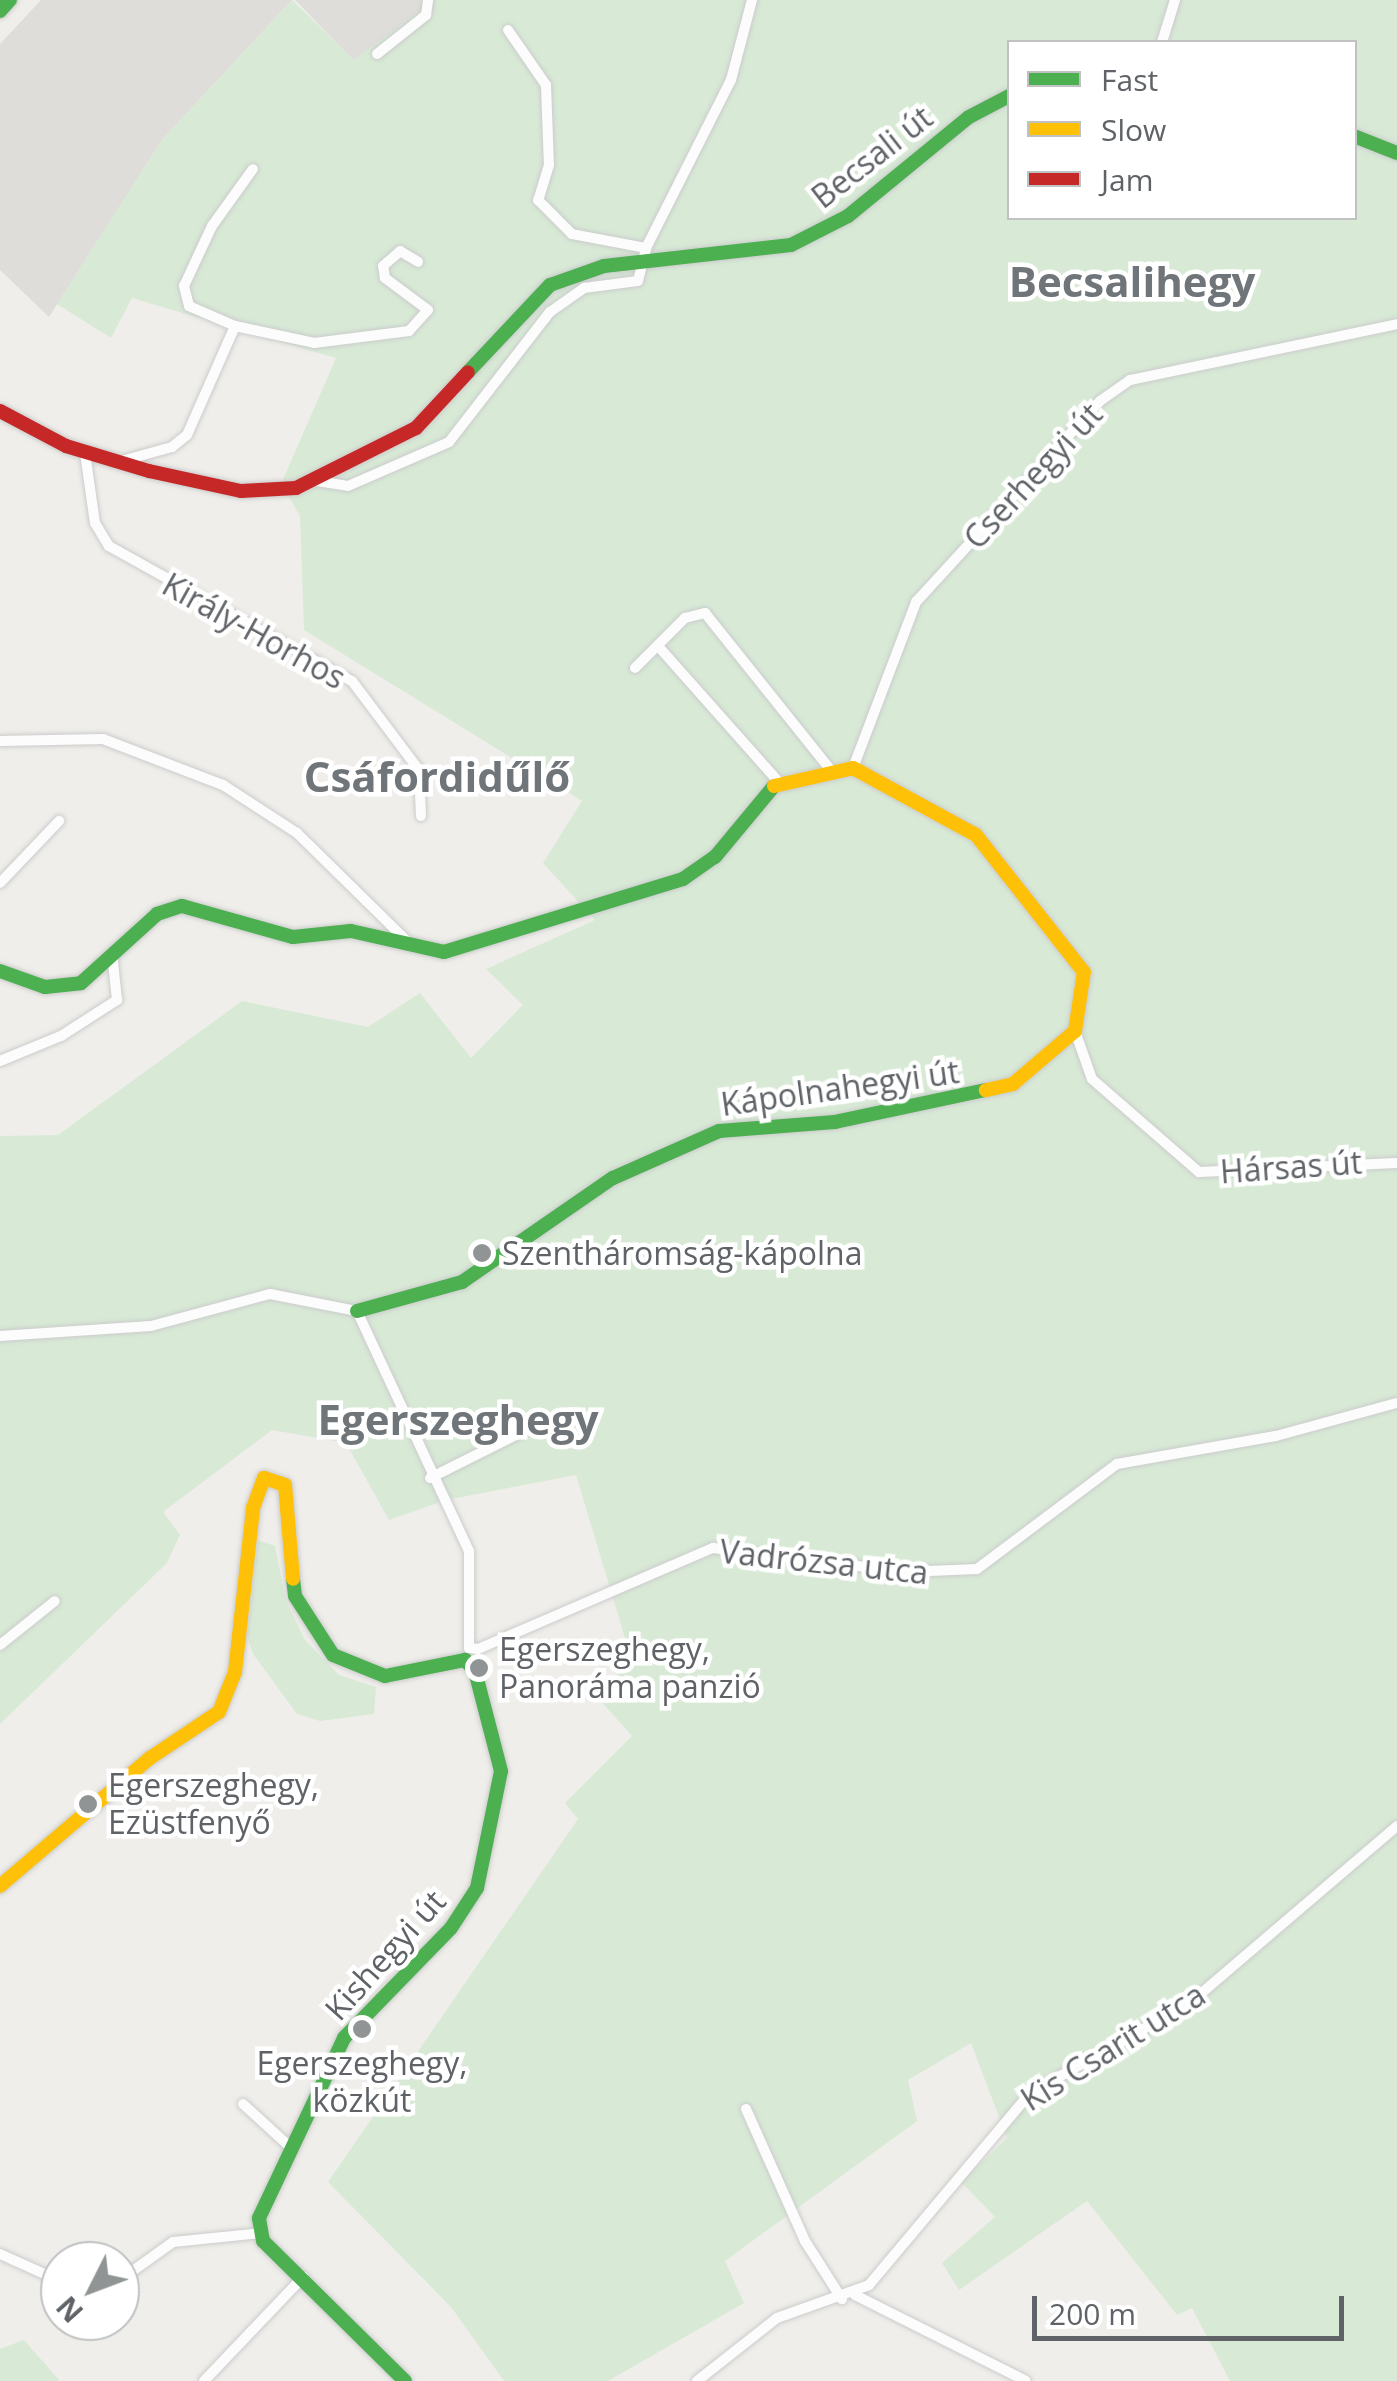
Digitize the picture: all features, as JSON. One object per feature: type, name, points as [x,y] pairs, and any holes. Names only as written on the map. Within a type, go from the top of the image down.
[{"type":"street","points":[[0,10],[10,0]]},
{"type":"street","points":[[377,54],[431,11],[428,0]]},
{"type":"street","points":[[508,30],[546,85],[549,165],[538,200],[572,234],[645,255],[731,80],[752,0]]},
{"type":"street","points":[[1163,40],[1175,0]]},
{"type":"street","name":"Becsali út","points":[[317,481],[430,416],[550,285],[645,255],[750,255],[813,236],[870,200],[982,108],[1007,97]]},
{"type":"street","points":[[1357,137],[1397,153]]},
{"type":"street","points":[[253,168],[212,226],[184,286],[189,306],[235,326],[314,343],[409,331],[428,310],[385,278],[383,266],[396,252],[418,262]]},
{"type":"street","name":"Becsali út","points":[[0,410],[85,453],[241,491],[317,481],[348,486],[449,442],[550,312],[600,283],[632,286],[645,255]]},
{"type":"street","name":"Cserhegyi út","points":[[853,768],[916,602],[1100,401],[1130,380],[1397,324]]},
{"type":"street","name":"Becsali út","points":[[118,462],[172,448],[187,435],[235,326]]},
{"type":"street","name":"Király-Horhos","points":[[85,453],[96,523],[109,546],[352,681],[419,770],[422,816]]},
{"type":"street","points":[[635,668],[685,618],[705,613],[829,768]]},
{"type":"street","points":[[658,646],[778,781]]},
{"type":"street","points":[[0,741],[104,739],[223,785],[297,833],[413,947]]},
{"type":"street","points":[[0,971],[33,985],[68,986],[114,961],[157,914],[182,906],[293,937],[351,931],[444,952],[594,900],[683,879],[715,857],[778,781],[829,768],[853,768],[965,827],[1006,864],[1084,972],[1075,1032]]},
{"type":"street","points":[[0,884],[59,821]]},
{"type":"street","points":[[0,1061],[61,1036],[117,1000],[114,961]]},
{"type":"street","name":"Hársas út","points":[[1075,1032],[1092,1079],[1199,1172],[1351,1159],[1397,1163]]},
{"type":"street","name":"Kápolnahegyi út","points":[[357,1311],[475,1276],[588,1193],[686,1143],[719,1131],[804,1127],[996,1092],[1032,1074],[1075,1032]]},
{"type":"street","points":[[0,1336],[162,1324],[270,1294],[357,1311]]},
{"type":"street","name":"Kishegyi út","points":[[260,2233],[261,2208],[344,2038],[451,1928],[477,1888],[501,1771],[467,1654],[469,1551],[430,1478],[357,1311]]},
{"type":"street","name":"Vadrózsa utca","points":[[467,1654],[541,1628],[644,1572],[713,1548],[905,1572],[976,1569],[1117,1464],[1276,1436],[1397,1403]]},
{"type":"street","points":[[430,1478],[528,1430]]},
{"type":"street","points":[[0,1886],[150,1758],[219,1712],[234,1672],[253,1508],[264,1478],[284,1485],[295,1596],[333,1655],[385,1676],[467,1654]]},
{"type":"street","points":[[0,1645],[55,1601]]},
{"type":"street","name":"Kis Csarit utca","points":[[856,2294],[885,2270],[1029,2094],[1191,2002],[1397,1826]]},
{"type":"street","points":[[243,2104],[290,2146]]},
{"type":"street","points":[[746,2109],[806,2241],[842,2299]]},
{"type":"street","points":[[140,2265],[172,2242],[260,2233],[405,2381]]},
{"type":"street","points":[[0,2254],[40,2272]]},
{"type":"street","points":[[204,2381],[304,2277]]},
{"type":"street","points":[[697,2381],[776,2318],[856,2294],[1026,2381]]},
{"type":"shaded area","points":[[41,0],[292,0],[162,140],[49,317],[0,270],[0,44]]},
{"type":"shaded area","points":[[295,0],[420,0],[425,6],[354,61]]},
{"type":"green space","points":[[292,0],[354,60],[424,7],[420,0],[1397,0],[1397,2381],[1230,2381],[1192,2308],[1177,2315],[1087,2201],[959,2290],[942,2263],[995,2217],[961,2182],[1007,2138],[971,2043],[908,2080],[917,2121],[725,2261],[744,2303],[608,2381],[504,2381],[451,2307],[328,2182],[578,1819],[565,1803],[632,1736],[599,1699],[631,1658],[576,1475],[446,1500],[389,1520],[346,1443],[272,1430],[163,1512],[180,1535],[167,1563],[0,1724],[0,1136],[58,1135],[242,1001],[368,1027],[420,993],[471,1058],[523,1005],[486,969],[595,920],[543,863],[582,801],[304,630],[300,516],[281,484],[336,358],[132,298],[111,338],[57,304],[162,140]]},
{"type":"green space","points":[[258,1540],[275,1546],[286,1601],[305,1640],[339,1675],[376,1687],[374,1714],[320,1721],[297,1714],[253,1654],[247,1635]]},
{"type":"green space","points":[[24,2340],[60,2381],[0,2381],[0,2349]]},
{"type":"traffic: fast","points":[[0,11],[10,0]]},
{"type":"traffic: fast","points":[[468,372],[550,285],[604,266],[791,245],[848,216],[969,117],[1007,97]]},
{"type":"traffic: fast","points":[[1357,137],[1397,153]]},
{"type":"traffic: fast","points":[[0,971],[45,987],[81,983],[157,914],[182,906],[293,937],[351,931],[444,952],[683,879],[715,857],[774,786]]},
{"type":"traffic: fast","points":[[357,1311],[462,1282],[613,1178],[719,1131],[835,1122],[986,1090]]},
{"type":"traffic: fast","points":[[293,1579],[295,1596],[333,1655],[385,1676],[465,1660]]},
{"type":"traffic: fast","points":[[405,2381],[263,2241],[259,2218],[344,2038],[451,1928],[477,1888],[501,1771],[475,1671],[465,1660]]},
{"type":"traffic: slow","points":[[774,786],[853,768],[976,835],[1084,972],[1075,1031],[1013,1084],[986,1090]]},
{"type":"traffic: slow","points":[[0,1886],[150,1758],[219,1712],[235,1672],[253,1508],[264,1478],[285,1485],[293,1579]]},
{"type":"traffic: jam","points":[[0,411],[66,446],[149,471],[241,491],[296,488],[416,428],[468,372]]},
{"type":"place","name":"Szentháromság-kápolna","points":[[482,1253]]},
{"type":"place","name":"Egerszeghegy, Panoráma panzió","points":[[479,1668]]},
{"type":"place","name":"Egerszeghegy, Ezüstfenyő","points":[[88,1804]]},
{"type":"place","name":"Egerszeghegy, közkút","points":[[362,2029]]},
{"type":"district","name":"Becsalihegy","points":[[1132,281]]},
{"type":"district","name":"Csáfordidűlő","points":[[437,776]]},
{"type":"district","name":"Egerszeghegy","points":[[458,1419]]}]
